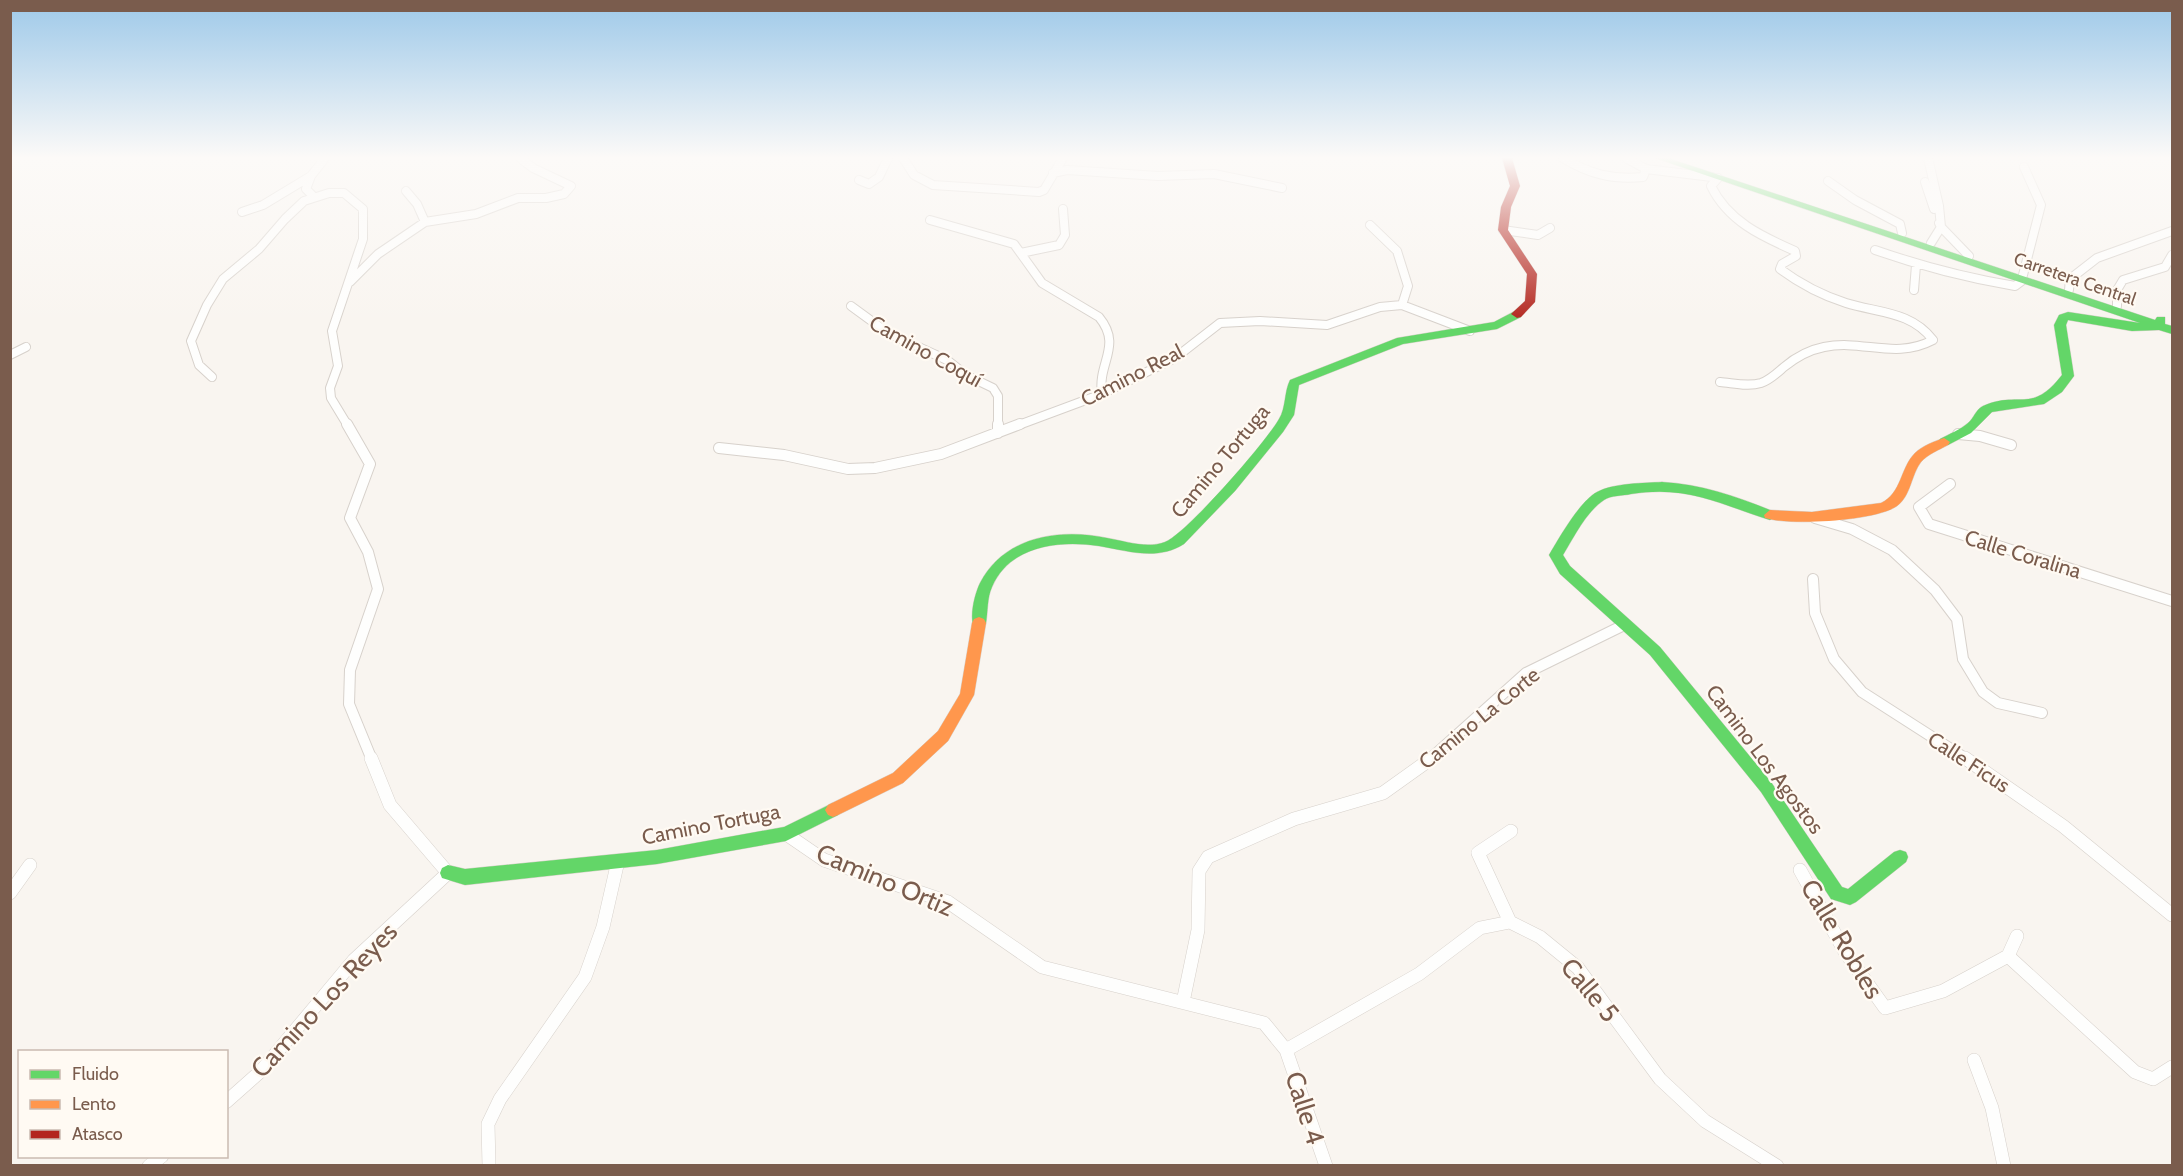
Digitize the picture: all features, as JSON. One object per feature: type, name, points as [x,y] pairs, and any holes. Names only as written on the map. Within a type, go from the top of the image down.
[{"type":"main road","points":[[1503,230],[1505,213]]},
{"type":"main road","name":"Carretera Central","points":[[1825,213],[2166,325]]},
{"type":"main road","name":"Carretera Central","points":[[1842,213],[2023,277],[2117,306],[2166,325]]},
{"type":"main road","name":"Camino Tortuga","points":[[448,873],[465,877],[657,857],[786,834],[898,778],[943,736],[967,695],[986,584],[1005,557],[1031,544],[1062,540],[1097,541],[1142,551],[1172,546],[1204,518],[1286,419],[1290,404],[1290,390],[1294,383],[1401,342],[1500,324],[1522,311],[1530,302],[1532,274],[1503,230]]},
{"type":"main road","points":[[1626,624],[1565,570],[1556,555],[1569,534],[1601,495],[1642,487],[1675,486],[1713,493],[1776,518],[1815,518],[1890,505],[1901,494],[1918,458],[1979,420],[1983,411],[1989,408],[2031,405],[2058,390],[2068,376],[2060,325],[2063,318],[2068,316],[2132,327],[2166,325]]},
{"type":"main road","name":"Camino Los Agostos","points":[[1626,624],[1655,651],[1766,787],[1837,894],[1850,897],[1900,857]]},
{"type":"street","points":[[212,377],[199,365],[191,341],[210,298],[229,272],[258,250],[290,213]]},
{"type":"street","points":[[363,213],[363,239],[332,331],[338,366],[330,388],[331,398],[370,464],[350,518],[368,552],[378,589],[350,670],[349,704],[390,805],[448,873]]},
{"type":"street","points":[[420,213],[424,222]]},
{"type":"street","points":[[346,285],[378,254],[424,222],[479,213]]},
{"type":"street","points":[[1022,253],[1059,245],[1065,235],[1063,213]]},
{"type":"street","points":[[1720,382],[1752,385],[1763,383],[1796,357],[1827,346],[1902,351],[1923,346],[1933,340],[1924,329],[1905,316],[1846,302],[1788,275],[1780,269],[1782,264],[1796,256],[1795,250],[1762,236],[1730,213]]},
{"type":"street","points":[[1879,213],[1900,224],[1902,233]]},
{"type":"street","points":[[1936,213],[1941,228],[1969,256]]},
{"type":"street","points":[[1931,243],[1941,228],[1940,213]]},
{"type":"street","points":[[1875,250],[1916,265],[2019,285],[2039,213]]},
{"type":"street","points":[[930,220],[1013,243],[1044,286],[1094,313],[1104,323],[1111,347],[1099,384],[1102,394]]},
{"type":"street","points":[[1370,225],[1397,250],[1408,286],[1402,305]]},
{"type":"street","points":[[1503,230],[1538,235],[1550,228]]},
{"type":"street","points":[[2069,290],[2070,279],[2097,258],[2172,231]]},
{"type":"street","points":[[2117,306],[2117,290],[2123,280],[2164,267],[2172,255]]},
{"type":"street","points":[[1914,290],[1916,265]]},
{"type":"street","name":"Camino Real","points":[[719,448],[784,455],[848,469],[875,468],[941,454],[1102,394],[1175,358],[1220,323],[1260,321],[1328,324],[1380,307],[1402,305],[1470,331]]},
{"type":"street","name":"Camino Coquí","points":[[851,306],[888,333],[947,360],[966,375],[993,388],[998,396],[998,433]]},
{"type":"street","points":[[10,355],[26,347]]},
{"type":"street","points":[[1958,434],[1980,436],[2011,446]]},
{"type":"street","name":"Calle Coralina","points":[[1950,484],[1919,507],[1929,524],[2172,601]]},
{"type":"street","points":[[1815,518],[1852,529],[1892,550],[1935,590],[1957,619],[1963,659],[1983,692],[1998,703],[2042,713]]},
{"type":"street","name":"Calle Ficus","points":[[1813,579],[1815,613],[1834,659],[1862,692],[1971,762],[2063,826],[2172,915]]},
{"type":"street","name":"Camino La Corte","points":[[1183,1002],[1198,930],[1199,871],[1208,857],[1294,819],[1383,793],[1435,756],[1526,673],[1626,624]]},
{"type":"street","points":[[1183,1002],[1263,1023],[1286,1050],[1419,974],[1480,928],[1510,922],[1478,853],[1511,831]]},
{"type":"street","name":"Camino Ortiz","points":[[786,834],[824,860],[948,902],[1042,967],[1183,1002]]},
{"type":"street","points":[[489,1166],[487,1155],[489,1124],[500,1099],[585,977],[603,927],[618,861]]},
{"type":"street","points":[[10,893],[30,865]]},
{"type":"street","name":"Calle Robles","points":[[1800,870],[1845,952],[1885,1008],[1943,991],[2008,956]]},
{"type":"street","name":"Camino Los Reyes","points":[[228,1100],[262,1070],[354,960],[448,873]]},
{"type":"street","name":"Calle 5","points":[[1510,922],[1540,937],[1578,968],[1660,1079],[1705,1121],[1777,1166]]},
{"type":"street","points":[[2017,936],[2008,956],[2135,1072],[2153,1079],[2172,1067]]},
{"type":"street","name":"Calle 4","points":[[1286,1050],[1326,1166]]},
{"type":"street","points":[[1974,1060],[1992,1108],[2004,1166]]},
{"type":"traffic: fast","points":[[1823,213],[2172,330]]},
{"type":"traffic: fast","points":[[979,623],[985,587],[996,569],[1007,558],[1034,544],[1082,539],[1151,549],[1170,546],[1179,540],[1249,466],[1279,429],[1288,415],[1294,383],[1401,341],[1497,325],[1517,314]]},
{"type":"traffic: fast","points":[[1944,442],[1972,426],[1983,411],[1989,408],[2040,402],[2058,389],[2068,376],[2060,325],[2063,318],[2068,316],[2132,327],[2159,326],[2161,320]]},
{"type":"traffic: fast","points":[[1770,515],[1715,495],[1681,488],[1643,488],[1608,493],[1600,496],[1589,507],[1556,555],[1565,570],[1655,651],[1766,787],[1837,894],[1850,897],[1900,857]]},
{"type":"traffic: fast","points":[[448,873],[465,877],[657,857],[786,834],[833,810]]},
{"type":"traffic: slow","points":[[1770,515],[1812,517],[1884,507],[1897,498],[1919,456],[1944,442]]},
{"type":"traffic: slow","points":[[833,810],[898,778],[943,736],[967,695],[979,623]]},
{"type":"traffic: jam","points":[[1505,213],[1503,230],[1532,274],[1530,302],[1517,314]]}]
